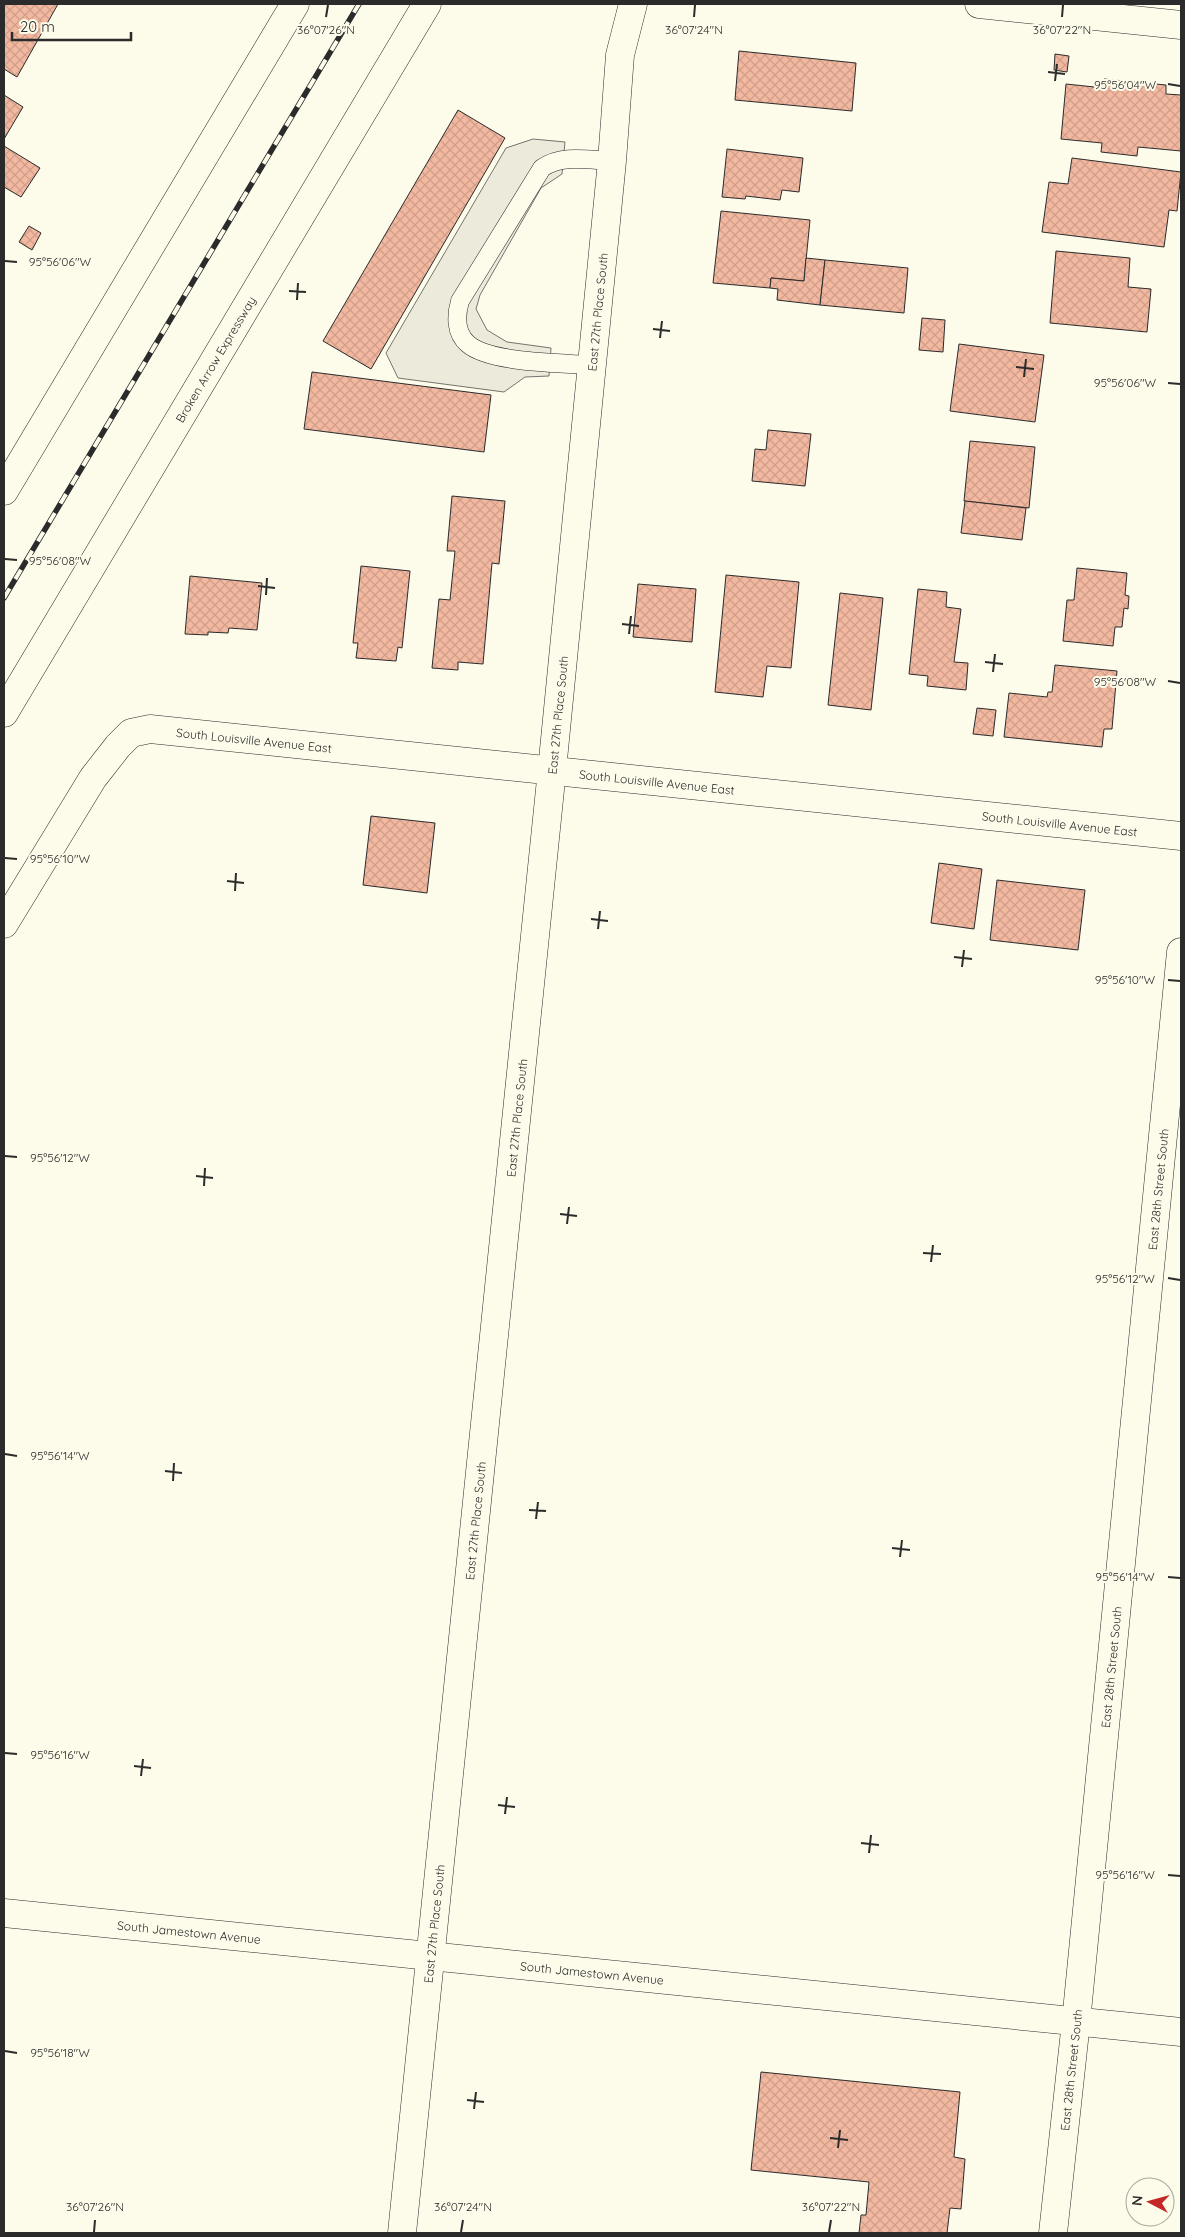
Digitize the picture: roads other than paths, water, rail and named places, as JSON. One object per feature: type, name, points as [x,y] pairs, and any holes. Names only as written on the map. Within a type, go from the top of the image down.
[{"type":"main road","points":[[4,490],[294,4]]},
{"type":"main road","name":"Broken Arrow Expressway","points":[[4,713],[427,4]]},
{"type":"main road","name":"East 27th Place South","points":[[402,2233],[552,770],[612,161],[620,55],[633,4]]},
{"type":"main road","points":[[979,4],[1181,25]]},
{"type":"main road","name":"South Louisville Avenue East","points":[[4,924],[93,778],[118,746],[131,733],[150,729],[1181,836]]},
{"type":"main road","name":"East 28th Street South","points":[[1053,2233],[1076,2022],[1181,952]]},
{"type":"main road","name":"South Jamestown Avenue","points":[[4,1913],[1181,2032]]},
{"type":"lane","points":[[591,365],[518,359],[485,353],[467,343],[459,330],[456,314],[460,301],[542,168],[552,161],[566,158],[612,161]]},
{"type":"railway","points":[[4,598],[359,4]]}]
